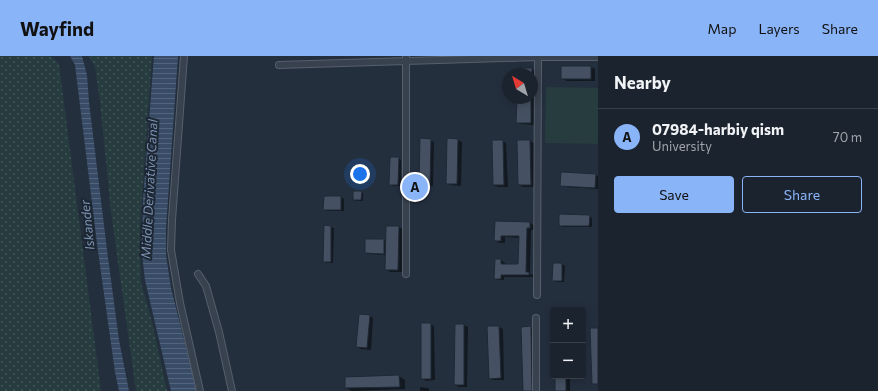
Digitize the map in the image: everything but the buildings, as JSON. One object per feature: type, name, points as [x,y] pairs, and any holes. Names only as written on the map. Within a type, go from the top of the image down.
[{"type":"street","points":[[184,56],[171,250],[180,303],[200,391]]},
{"type":"street","points":[[537,295],[538,56]]},
{"type":"street","points":[[279,65],[406,58],[538,56],[598,58]]},
{"type":"street","points":[[406,58],[406,274]]},
{"type":"street","points":[[198,274],[206,286],[220,332],[232,391]]},
{"type":"street","points":[[536,318],[536,391]]},
{"type":"green space","points":[[0,56],[51,56],[59,64],[101,391],[0,391]]},
{"type":"green space","points":[[89,56],[152,56],[141,213],[141,283],[152,322],[167,391],[136,391],[111,212],[100,102],[95,67]]},
{"type":"green space","points":[[546,87],[598,88],[598,144],[545,143]]},
{"type":"water","name":"Iskander","points":[[70,56],[82,56],[87,75],[107,250],[119,340],[129,391],[119,391],[115,372],[98,251],[75,65]]},
{"type":"water","name":"Middle Derivative Canal","points":[[154,56],[178,56],[166,228],[166,255],[171,288],[197,391],[171,391],[145,280],[142,245],[143,200]]},
{"type":"place","name":"07984-harbiy qism","points":[[415,187]]}]
